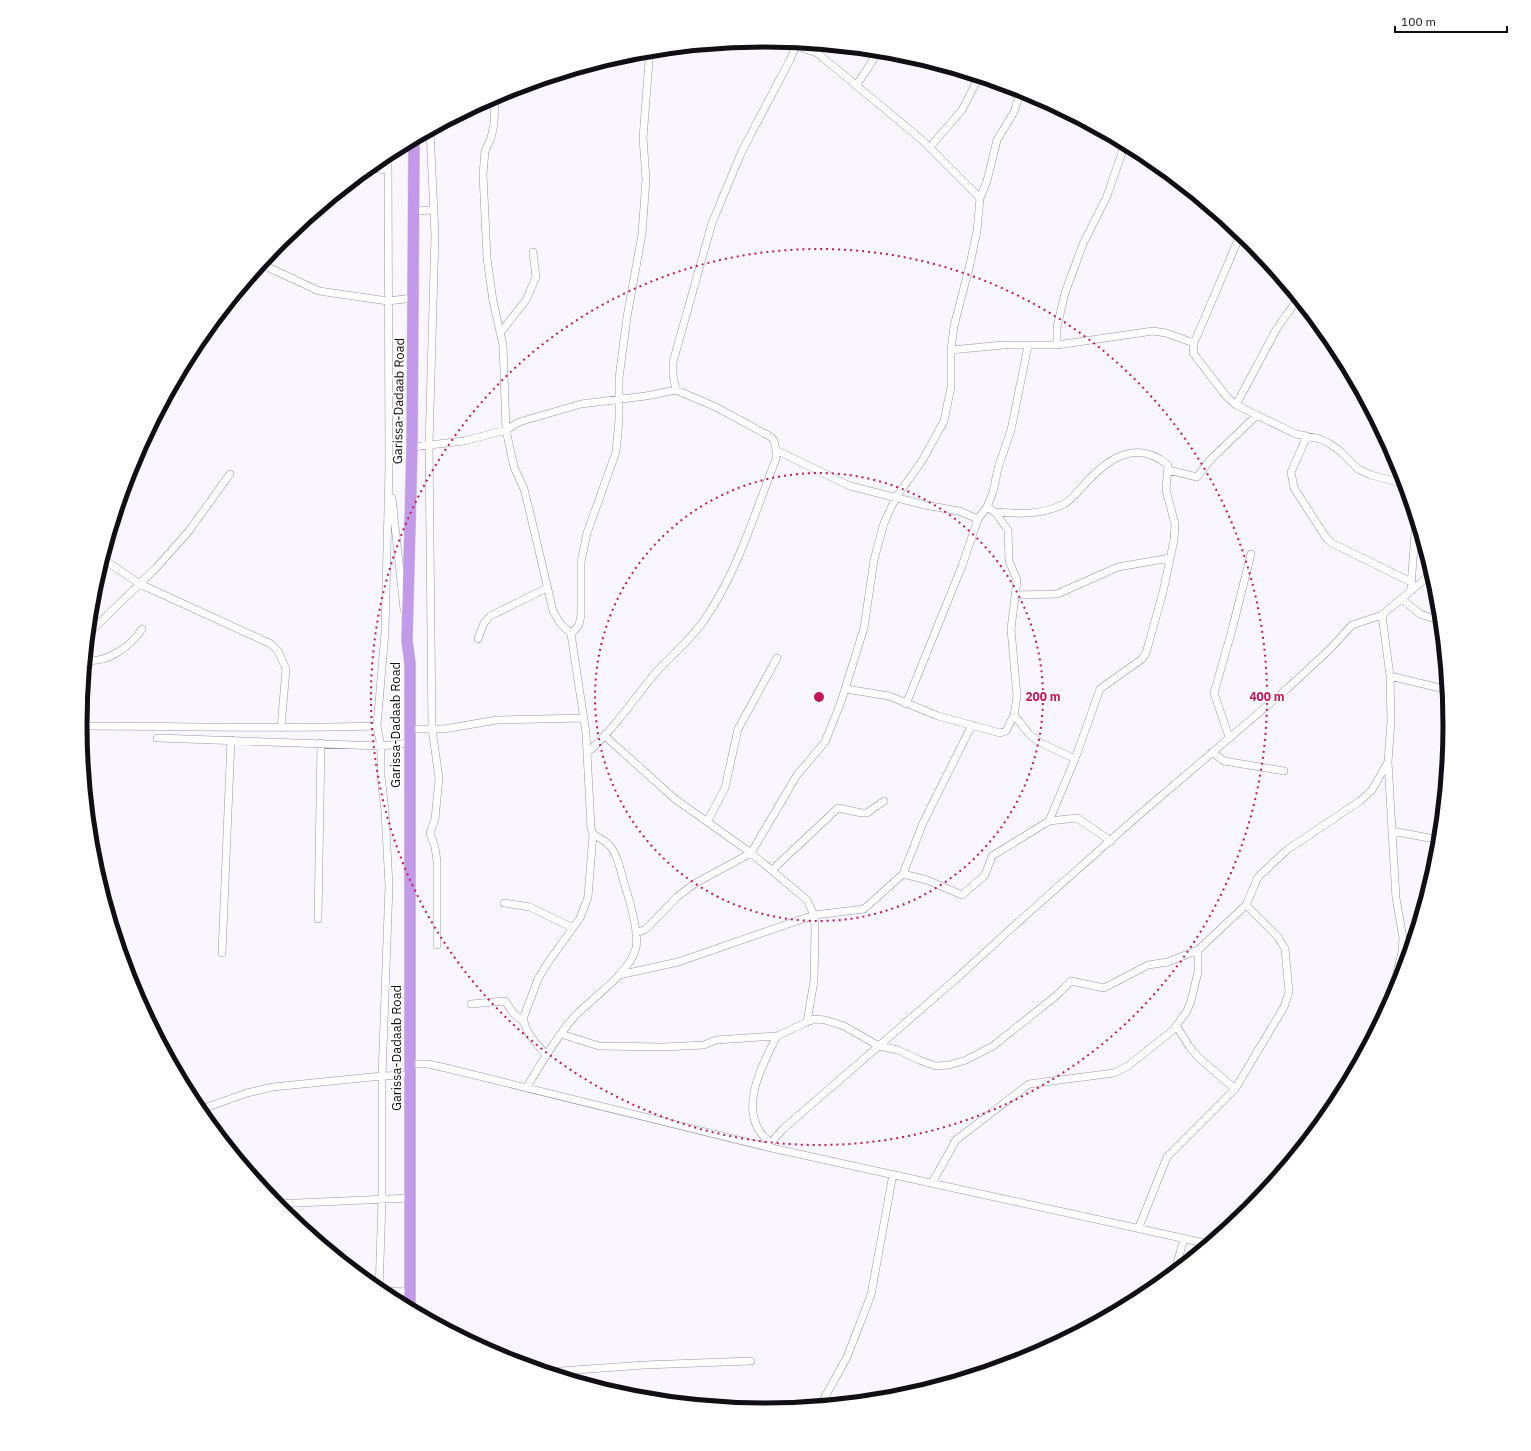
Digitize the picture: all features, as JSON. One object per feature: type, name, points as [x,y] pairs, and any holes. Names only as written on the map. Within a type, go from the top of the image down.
[{"type":"highway","name":"Garissa-Dadaab Road","points":[[410,1303],[410,663],[407,642],[412,447],[414,145]]},
{"type":"street","points":[[676,390],[673,375],[673,362],[702,254],[712,223],[742,151],[795,48]]},
{"type":"street","points":[[806,48],[817,53],[930,147],[980,198]]},
{"type":"street","points":[[856,86],[875,56]]},
{"type":"street","points":[[571,634],[579,625],[582,615],[581,562],[587,533],[616,452],[619,420],[619,378],[623,342],[642,234],[646,179],[643,138],[649,57]]},
{"type":"street","points":[[930,147],[962,110],[976,81]]},
{"type":"street","points":[[636,933],[646,929],[676,897],[694,884],[750,853],[797,775],[825,742],[846,689],[868,614],[876,548],[884,523],[896,498],[922,461],[944,421],[951,386],[951,350],[954,326],[974,245],[980,198],[987,181],[997,140],[1014,112],[1019,97]]},
{"type":"street","points":[[495,104],[494,124],[491,138],[485,151],[483,174],[487,258],[493,301],[503,345],[506,430],[513,461],[524,488],[553,611],[560,623],[571,634],[584,718],[591,828],[593,834],[588,897],[580,918],[538,979],[524,1022],[526,1029],[546,1055]]},
{"type":"street","points":[[430,136],[435,235],[429,445],[432,729],[439,778],[435,818],[430,833],[435,847],[437,861],[437,945]]},
{"type":"street","points":[[1057,345],[1057,327],[1065,293],[1083,244],[1107,196],[1123,149]]},
{"type":"street","points":[[379,1283],[382,1200],[382,1076],[389,886],[385,811],[381,776],[381,746],[377,726],[386,632],[389,468],[388,162]]},
{"type":"street","points":[[378,169],[388,170]]},
{"type":"street","points":[[414,211],[434,210]]},
{"type":"street","points":[[1238,239],[1194,343],[1193,353],[1227,397],[1236,405],[1256,416],[1296,434],[1330,444],[1340,451],[1358,469],[1371,475],[1398,482]]},
{"type":"street","points":[[500,333],[526,300],[536,277],[532,252]]},
{"type":"street","points":[[266,266],[319,291],[388,301],[413,298]]},
{"type":"street","points":[[1236,405],[1277,328],[1296,302]]},
{"type":"street","points":[[951,350],[1003,345],[1057,345],[1154,331],[1166,332],[1194,343]]},
{"type":"street","points":[[906,704],[962,566],[978,519],[987,507],[993,492],[998,468],[1011,430],[1028,346]]},
{"type":"street","points":[[412,447],[464,441],[506,430],[519,422],[581,404],[619,398],[646,396],[676,390],[716,407],[764,432],[774,441],[776,458],[744,542],[725,586],[693,636],[653,676],[606,737],[587,753]]},
{"type":"street","points":[[1168,470],[1197,477],[1211,459],[1256,416]]},
{"type":"street","points":[[1307,436],[1291,472],[1294,488],[1327,539],[1332,543],[1411,582]]},
{"type":"street","points":[[776,450],[850,486],[934,508],[959,511],[978,519]]},
{"type":"street","points":[[995,512],[1031,513],[1064,504],[1098,468],[1114,458],[1129,452],[1139,452],[1159,459],[1168,465],[1166,490],[1175,524],[1174,540],[1146,653],[1142,659],[1101,687],[1076,758],[1049,821]]},
{"type":"street","points":[[389,468],[407,642]]},
{"type":"street","points":[[95,624],[140,584],[189,531],[230,474]]},
{"type":"street","points":[[846,689],[889,696],[938,716],[1000,733],[1006,730],[1014,715],[1017,696],[1017,676],[1011,629],[1017,580],[1009,561],[1009,533],[995,512],[987,507]]},
{"type":"street","points":[[1411,591],[1415,531]]},
{"type":"street","points":[[1229,737],[1214,693],[1251,554]]},
{"type":"street","points":[[1016,595],[1057,594],[1118,567],[1170,558]]},
{"type":"street","points":[[107,562],[140,584],[271,644],[278,651],[286,669],[280,728]]},
{"type":"street","points":[[768,1145],[783,1129],[1229,737],[1288,688],[1331,648],[1352,625],[1382,615],[1427,577]]},
{"type":"street","points":[[478,639],[484,623],[490,616],[547,588]]},
{"type":"street","points":[[1402,599],[1420,614],[1435,619]]},
{"type":"street","points":[[1382,615],[1390,676],[1391,721],[1388,762],[1396,898],[1403,947],[1397,973]]},
{"type":"street","points":[[90,661],[119,652],[135,640],[142,629]]},
{"type":"street","points":[[707,822],[725,788],[738,729],[777,658]]},
{"type":"street","points":[[1390,676],[1443,689]]},
{"type":"street","points":[[1014,715],[1029,734],[1039,742],[1076,758]]},
{"type":"street","points":[[409,729],[444,729],[497,720],[584,718]]},
{"type":"street","points":[[619,975],[678,962],[814,915],[864,909],[903,874],[923,823],[972,725]]},
{"type":"street","points":[[87,726],[221,726],[280,728],[377,726]]},
{"type":"street","points":[[606,737],[674,799],[750,853],[804,896],[814,915],[814,981],[807,1022]]},
{"type":"street","points":[[157,738],[381,746],[409,743]]},
{"type":"street","points":[[222,952],[231,740]]},
{"type":"street","points":[[318,919],[321,743]]},
{"type":"street","points":[[1212,752],[1224,761],[1284,771]]},
{"type":"street","points":[[561,1034],[599,1046],[624,1047],[704,1045],[716,1040],[777,1036],[807,1022],[825,1020],[844,1026],[879,1046],[898,1050],[936,1066],[955,1064],[966,1060],[1004,1039],[1071,981],[1104,988],[1148,965],[1168,962],[1198,950],[1246,905],[1258,877],[1287,850],[1360,801],[1372,790],[1388,762]]},
{"type":"street","points":[[772,870],[838,808],[862,814],[867,813],[884,801]]},
{"type":"street","points":[[903,874],[927,880],[962,895],[985,875],[992,856],[1049,821],[1077,818],[1111,841]]},
{"type":"street","points":[[1392,831],[1434,839]]},
{"type":"street","points":[[526,1088],[546,1055],[575,1016],[619,975],[630,960],[636,948],[636,933],[628,896],[612,849],[593,834]]},
{"type":"street","points":[[504,903],[530,907],[573,928]]},
{"type":"street","points":[[1139,1227],[1167,1157],[1235,1089],[1284,1007],[1289,992],[1285,949],[1278,937],[1246,905]]},
{"type":"street","points":[[932,1183],[956,1140],[1029,1084],[1114,1073],[1128,1066],[1176,1027],[1187,1012],[1191,1001],[1198,972],[1198,950]]},
{"type":"street","points":[[471,1004],[505,1002],[514,1014],[524,1022]]},
{"type":"street","points":[[1176,1027],[1198,1057],[1235,1089]]},
{"type":"street","points":[[768,1145],[758,1132],[753,1102],[757,1080],[777,1036]]},
{"type":"street","points":[[205,1108],[247,1093],[273,1087],[382,1076],[428,1064],[932,1183],[1139,1227],[1205,1243]]},
{"type":"street","points":[[822,1402],[847,1357],[871,1295],[893,1174]]},
{"type":"street","points":[[284,1203],[333,1200],[382,1200],[410,1198]]},
{"type":"street","points":[[1176,1266],[1184,1238]]},
{"type":"street","points":[[391,1291],[410,1292]]},
{"type":"street","points":[[558,1371],[644,1365],[751,1361]]}]
